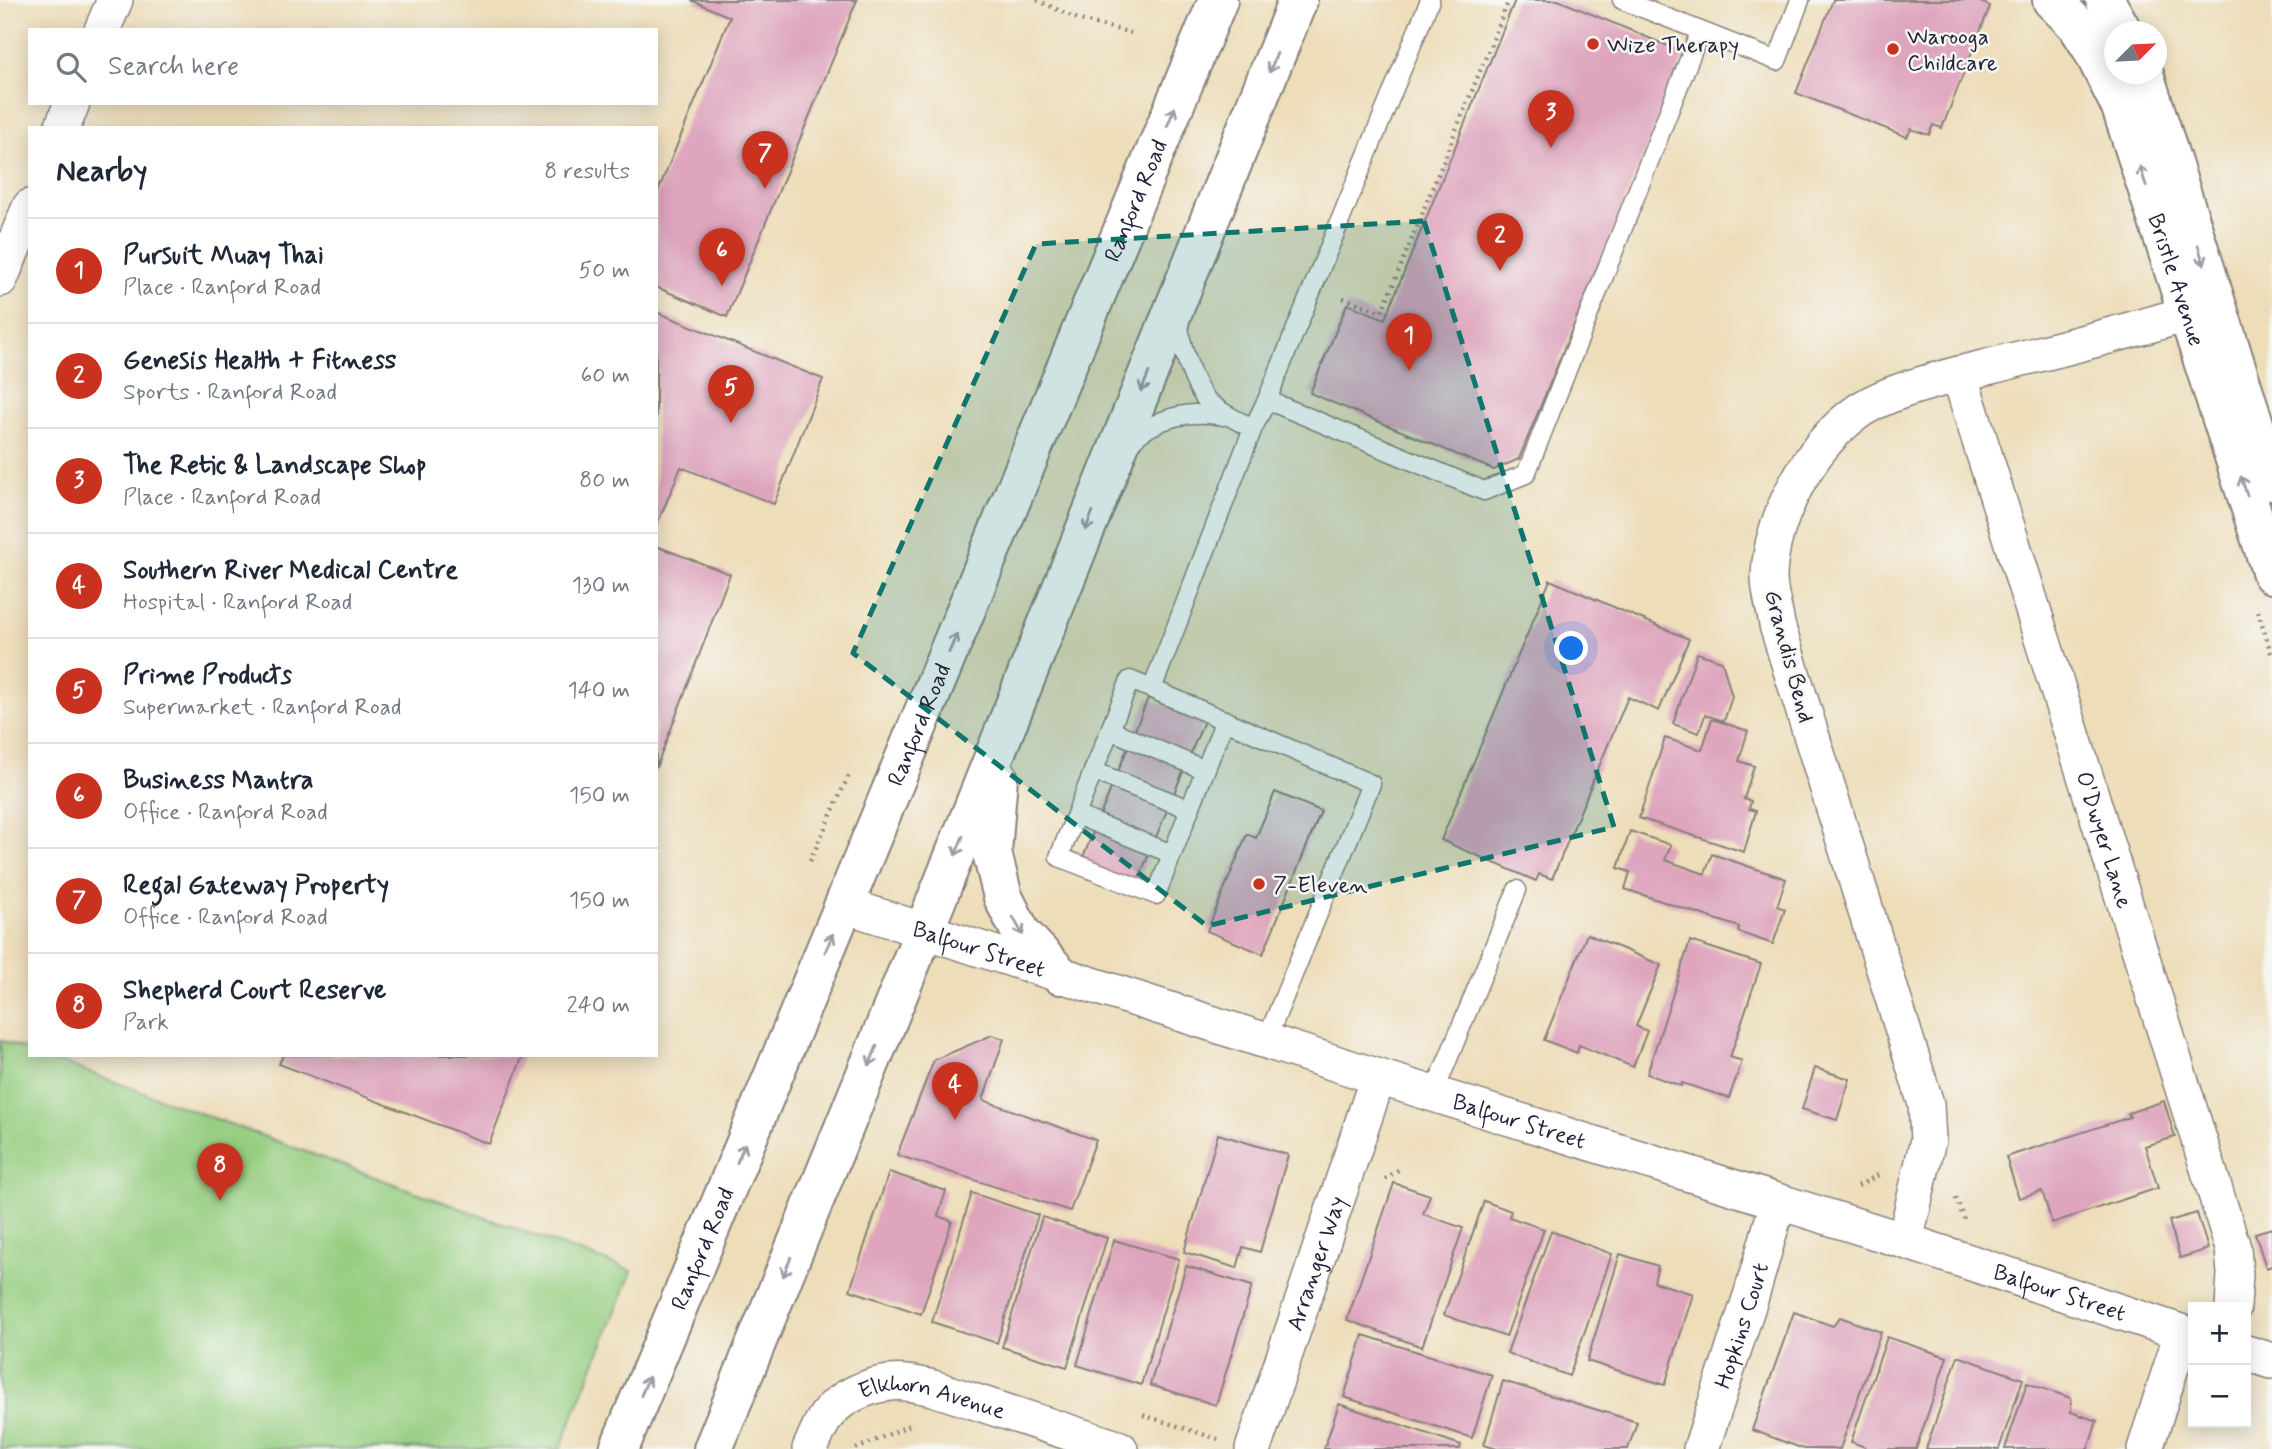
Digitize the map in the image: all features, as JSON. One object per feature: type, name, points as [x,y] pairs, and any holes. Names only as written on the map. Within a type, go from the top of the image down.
[{"type":"main road","name":"Ranford Road","points":[[618,1449],[1218,0]]},
{"type":"main road","points":[[713,1449],[925,931],[1298,0]]},
{"type":"main road","name":"Bristle Avenue","points":[[2064,13],[2092,49],[2121,107],[2272,481]]},
{"type":"main road","name":"Bristle Avenue","points":[[2147,84],[2203,309],[2264,589]]},
{"type":"main road","points":[[1001,740],[992,853],[1003,897],[1021,933],[1060,975]]},
{"type":"street","points":[[103,28],[115,0]]},
{"type":"street","points":[[2064,13],[2113,9]]},
{"type":"street","points":[[63,126],[71,105]]},
{"type":"street","points":[[0,279],[28,212]]},
{"type":"street","name":"Grandis Bend","points":[[1905,1241],[1928,1140],[1926,1104],[1777,625],[1769,578],[1777,531],[1790,495],[1810,461],[1856,412],[1890,395],[1959,374],[2117,335],[2203,309]]},
{"type":"street","name":"O'Dwyer Lane","points":[[1959,374],[2232,1248],[2235,1274],[2233,1302]]},
{"type":"street","name":"Balfour Street","points":[[845,905],[1378,1077],[1905,1241],[2188,1335]]},
{"type":"street","name":"Arranger Way","points":[[1253,1449],[1378,1077]]},
{"type":"street","name":"Hopkins Court","points":[[1701,1449],[1752,1293],[1778,1202]]},
{"type":"street","points":[[2145,1449],[2188,1335]]},
{"type":"street","points":[[2251,1355],[2272,1362]]},
{"type":"street","name":"Elkhorn Avenue","points":[[810,1449],[828,1414],[844,1399],[890,1383],[911,1383],[933,1388],[1120,1449]]},
{"type":"lane","points":[[1152,689],[1253,428],[1267,400],[1430,0]]},
{"type":"lane","points":[[1622,0],[1777,61],[1800,0]]},
{"type":"lane","points":[[1267,400],[1484,491],[1526,474],[1700,32]]},
{"type":"lane","points":[[1179,296],[1179,334],[1190,369],[1207,401],[1230,417],[1253,428]]},
{"type":"lane","points":[[1114,457],[1139,433],[1158,422],[1180,415],[1208,412],[1230,417]]},
{"type":"lane","points":[[1225,720],[1156,895],[1059,857],[1130,680],[1225,720],[1371,784],[1266,1041]]},
{"type":"lane","points":[[1110,730],[1205,769]]},
{"type":"lane","points":[[1093,771],[1189,809]]},
{"type":"lane","points":[[1076,815],[1172,854]]},
{"type":"lane","points":[[1434,1093],[1517,890]]},
{"type":"path","points":[[1037,0],[1080,20],[1136,34]]},
{"type":"path","points":[[1338,308],[1343,296],[1382,313],[1509,0]]},
{"type":"path","points":[[2264,589],[2272,656]]},
{"type":"path","points":[[810,861],[849,775]]},
{"type":"path","points":[[1955,1194],[1969,1225]]},
{"type":"highlighted area","points":[[1424,221],[1614,827],[1207,926],[853,653],[1036,244]]},
{"type":"green space","points":[[0,1040],[28,1050],[28,1057],[46,1057],[632,1271],[560,1449],[0,1449]]},
{"type":"building","points":[[691,0],[857,0],[727,317],[658,288],[658,191],[730,17]]},
{"type":"building","points":[[1515,0],[1558,0],[1685,53],[1519,459],[1494,470],[1310,393],[1347,304],[1385,319]]},
{"type":"building","name":"Warooga Childcare","points":[[1833,0],[1975,0],[1990,6],[1942,128],[1933,125],[1929,135],[1911,129],[1907,137],[1796,93]]},
{"type":"building","points":[[658,313],[823,379],[774,504],[681,467],[658,522]]},
{"type":"building","points":[[658,547],[730,574],[658,763]]},
{"type":"building","points":[[1550,580],[1689,639],[1659,711],[1628,697],[1552,879],[1539,874],[1536,881],[1441,840]]},
{"type":"building","points":[[1697,653],[1722,661],[1732,697],[1724,721],[1705,715],[1699,733],[1673,724]]},
{"type":"building","points":[[1148,698],[1204,721],[1132,895],[1077,872]]},
{"type":"building","points":[[1712,719],[1748,731],[1739,761],[1754,766],[1744,799],[1751,801],[1749,809],[1756,811],[1744,852],[1639,818],[1665,738],[1702,750]]},
{"type":"building","name":"7-Eleven","points":[[1275,792],[1321,811],[1263,954],[1207,931],[1247,834],[1256,838]]},
{"type":"building","points":[[1630,831],[1671,845],[1665,860],[1705,874],[1712,854],[1786,879],[1777,906],[1785,909],[1773,944],[1738,932],[1739,927],[1625,889],[1630,872],[1618,868]]},
{"type":"building","points":[[1587,934],[1661,965],[1636,1026],[1647,1031],[1633,1067],[1579,1045],[1577,1053],[1544,1040]]},
{"type":"building","points":[[1690,941],[1761,964],[1730,1057],[1742,1061],[1729,1098],[1647,1074]]},
{"type":"building","points":[[992,1035],[1004,1039],[983,1100],[1096,1140],[1070,1211],[897,1155],[934,1060]]},
{"type":"building","points":[[282,1057],[522,1057],[489,1144],[279,1064]]},
{"type":"building","points":[[1815,1068],[1850,1079],[1837,1120],[1802,1109]]},
{"type":"building","points":[[2164,1101],[2175,1137],[2145,1146],[2158,1188],[2052,1223],[2042,1191],[2019,1198],[2006,1157],[2130,1117],[2128,1113]]},
{"type":"building","points":[[1218,1134],[1288,1155],[1260,1252],[1243,1247],[1237,1268],[1184,1252]]},
{"type":"building","points":[[889,1172],[946,1191],[938,1216],[952,1221],[921,1314],[850,1290]]},
{"type":"building","points":[[1394,1183],[1430,1195],[1423,1214],[1463,1228],[1422,1347],[1347,1320]]},
{"type":"building","points":[[972,1193],[1038,1215],[997,1343],[932,1322]]},
{"type":"building","points":[[1484,1201],[1511,1211],[1509,1217],[1544,1229],[1506,1337],[1444,1315]]},
{"type":"building","points":[[2197,1213],[2208,1249],[2180,1258],[2169,1221]]},
{"type":"building","points":[[1042,1217],[1107,1238],[1067,1367],[1002,1347]]},
{"type":"building","points":[[2272,1228],[2272,1266],[2266,1268],[2255,1233]]},
{"type":"building","points":[[1551,1231],[1612,1254],[1569,1376],[1507,1353]]},
{"type":"building","points":[[1114,1240],[1179,1259],[1141,1385],[1077,1365]]},
{"type":"building","points":[[1620,1254],[1658,1266],[1654,1282],[1693,1294],[1665,1385],[1587,1361]]},
{"type":"building","points":[[1186,1266],[1252,1286],[1216,1405],[1150,1385]]},
{"type":"building","points":[[1794,1312],[1833,1326],[1840,1317],[1881,1332],[1840,1449],[1804,1449],[1752,1430]]},
{"type":"building","points":[[1363,1335],[1492,1375],[1472,1438],[1344,1397]]},
{"type":"building","points":[[1887,1337],[1947,1357],[1916,1449],[1865,1449],[1851,1442]]},
{"type":"building","points":[[1958,1356],[2023,1379],[1999,1449],[1926,1449]]},
{"type":"building","points":[[1503,1381],[1637,1422],[1628,1449],[1497,1449],[1484,1445]]},
{"type":"building","points":[[2027,1383],[2071,1398],[2071,1412],[2097,1421],[2088,1449],[2005,1449]]},
{"type":"building","points":[[1339,1404],[1461,1445],[1460,1449],[1324,1449]]},
{"type":"place","name":"Wize Therapy","points":[[1593,44]]},
{"type":"place","name":"Warooga Childcare","points":[[1893,49]]},
{"type":"place","name":"The Retic & Landscape Shop","points":[[1551,148]]},
{"type":"place","name":"Regal Gateway Property","points":[[765,189]]},
{"type":"place","name":"Genesis Health + Fitness","points":[[1500,271]]},
{"type":"place","name":"Business Mantra","points":[[722,286]]},
{"type":"place","name":"Pursuit Muay Thai","points":[[1409,371]]},
{"type":"place","name":"Prime Products","points":[[731,423]]},
{"type":"place","name":"7-Eleven","points":[[1259,884]]},
{"type":"place","name":"Southern River Medical Centre","points":[[955,1120]]},
{"type":"place","name":"Shepherd Court Reserve","points":[[220,1201]]}]
